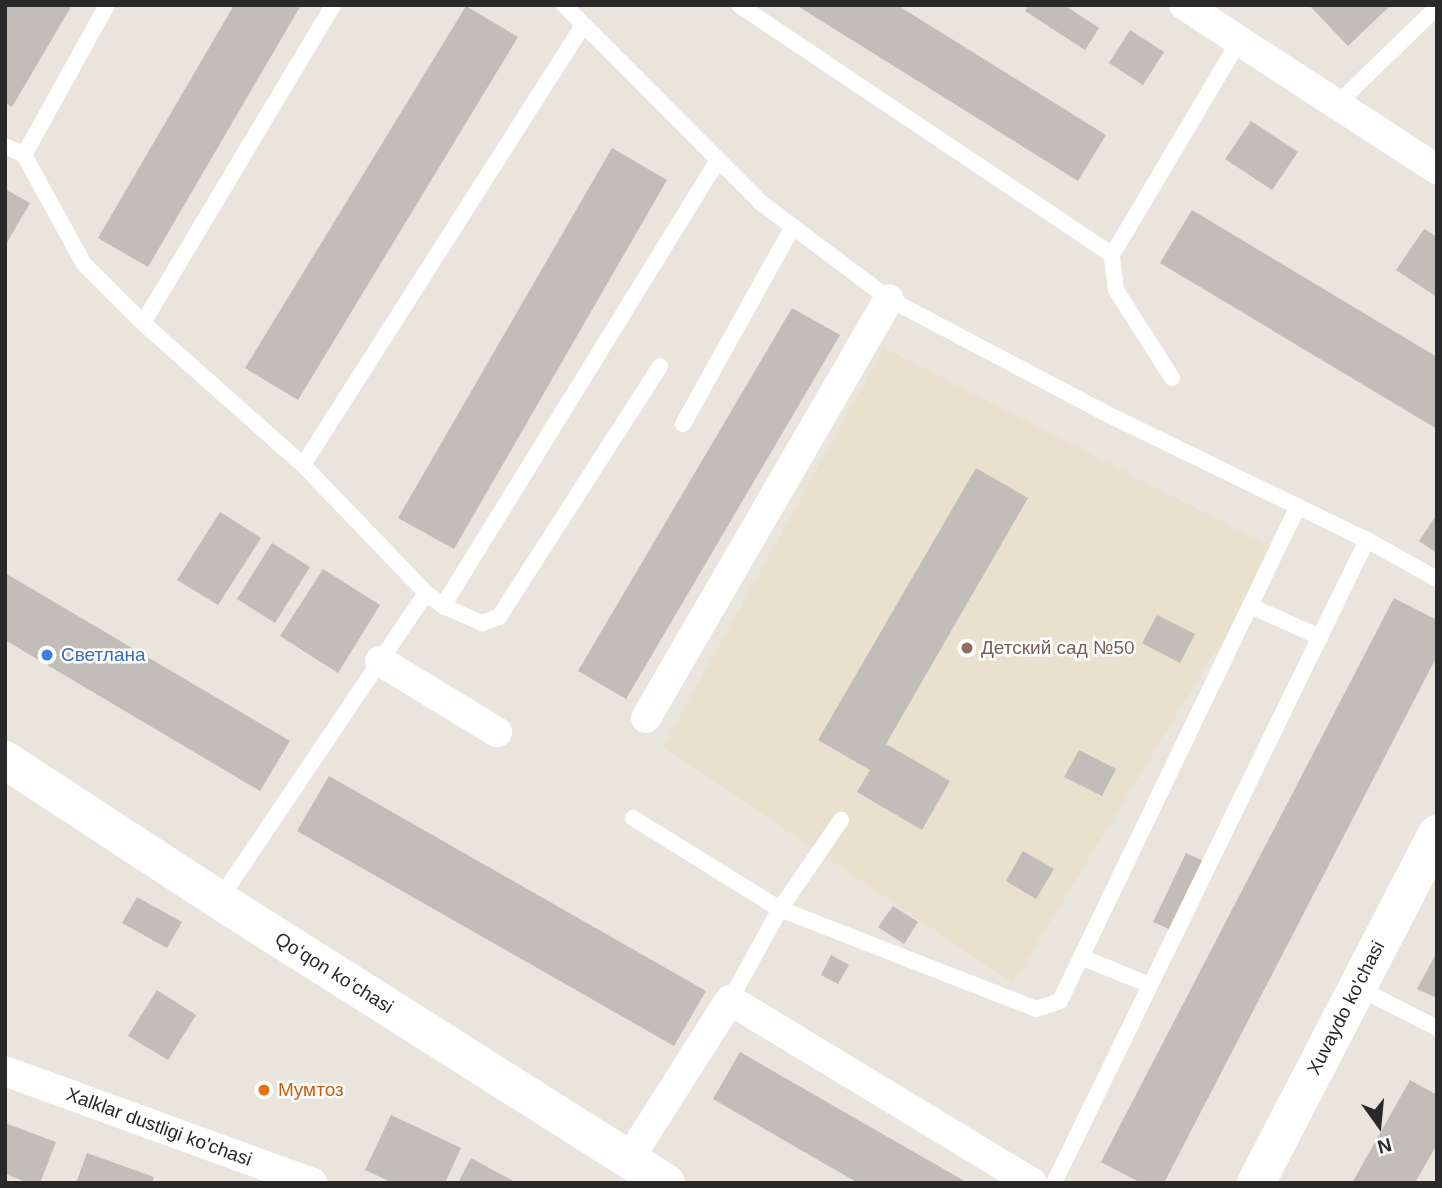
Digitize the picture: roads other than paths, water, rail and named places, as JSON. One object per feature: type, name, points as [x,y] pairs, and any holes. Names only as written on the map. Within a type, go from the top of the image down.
[{"type":"street","points":[[1184,5],[1437,169]]},
{"type":"street","points":[[646,718],[889,299]]},
{"type":"street","points":[[380,661],[497,732]]},
{"type":"street","name":"Qoʻqon koʻchasi","points":[[5,760],[219,901],[666,1183]]},
{"type":"street","name":"Xuvaydo ko'chasi","points":[[1256,1183],[1356,987],[1432,849]]},
{"type":"street","points":[[629,1159],[730,1000],[1032,1183]]},
{"type":"street","name":"Xalklar dustligi ko'chasi","points":[[5,1071],[312,1183]]},
{"type":"lane","points":[[24,155],[107,5]]},
{"type":"lane","points":[[144,323],[333,5]]},
{"type":"lane","points":[[564,5],[760,202],[889,299],[1101,411],[1367,540],[1437,579]]},
{"type":"lane","points":[[739,5],[1112,255]]},
{"type":"lane","points":[[1336,105],[1437,7]]},
{"type":"lane","points":[[303,465],[583,27]]},
{"type":"lane","points":[[1172,378],[1115,290],[1112,255],[1239,41]]},
{"type":"lane","points":[[5,146],[24,155],[84,264],[144,323],[303,465],[426,593],[443,606],[482,623],[499,617],[660,366]]},
{"type":"lane","points":[[443,606],[718,160]]},
{"type":"lane","points":[[682,424],[792,228]]},
{"type":"lane","points":[[633,818],[780,909],[1036,1009],[1060,1001],[1298,506]]},
{"type":"lane","points":[[1054,1183],[1367,540]]},
{"type":"lane","points":[[219,901],[426,593]]},
{"type":"lane","points":[[1250,607],[1320,637]]},
{"type":"lane","points":[[730,1000],[780,909],[841,820]]},
{"type":"lane","points":[[1081,957],[1150,985]]},
{"type":"lane","points":[[1356,987],[1437,1028]]},
{"type":"place","name":"Детский сад №50","points":[[967,648]]},
{"type":"place","name":"Светлана","points":[[47,655]]},
{"type":"place","name":"Mумтоз","points":[[264,1090]]}]
